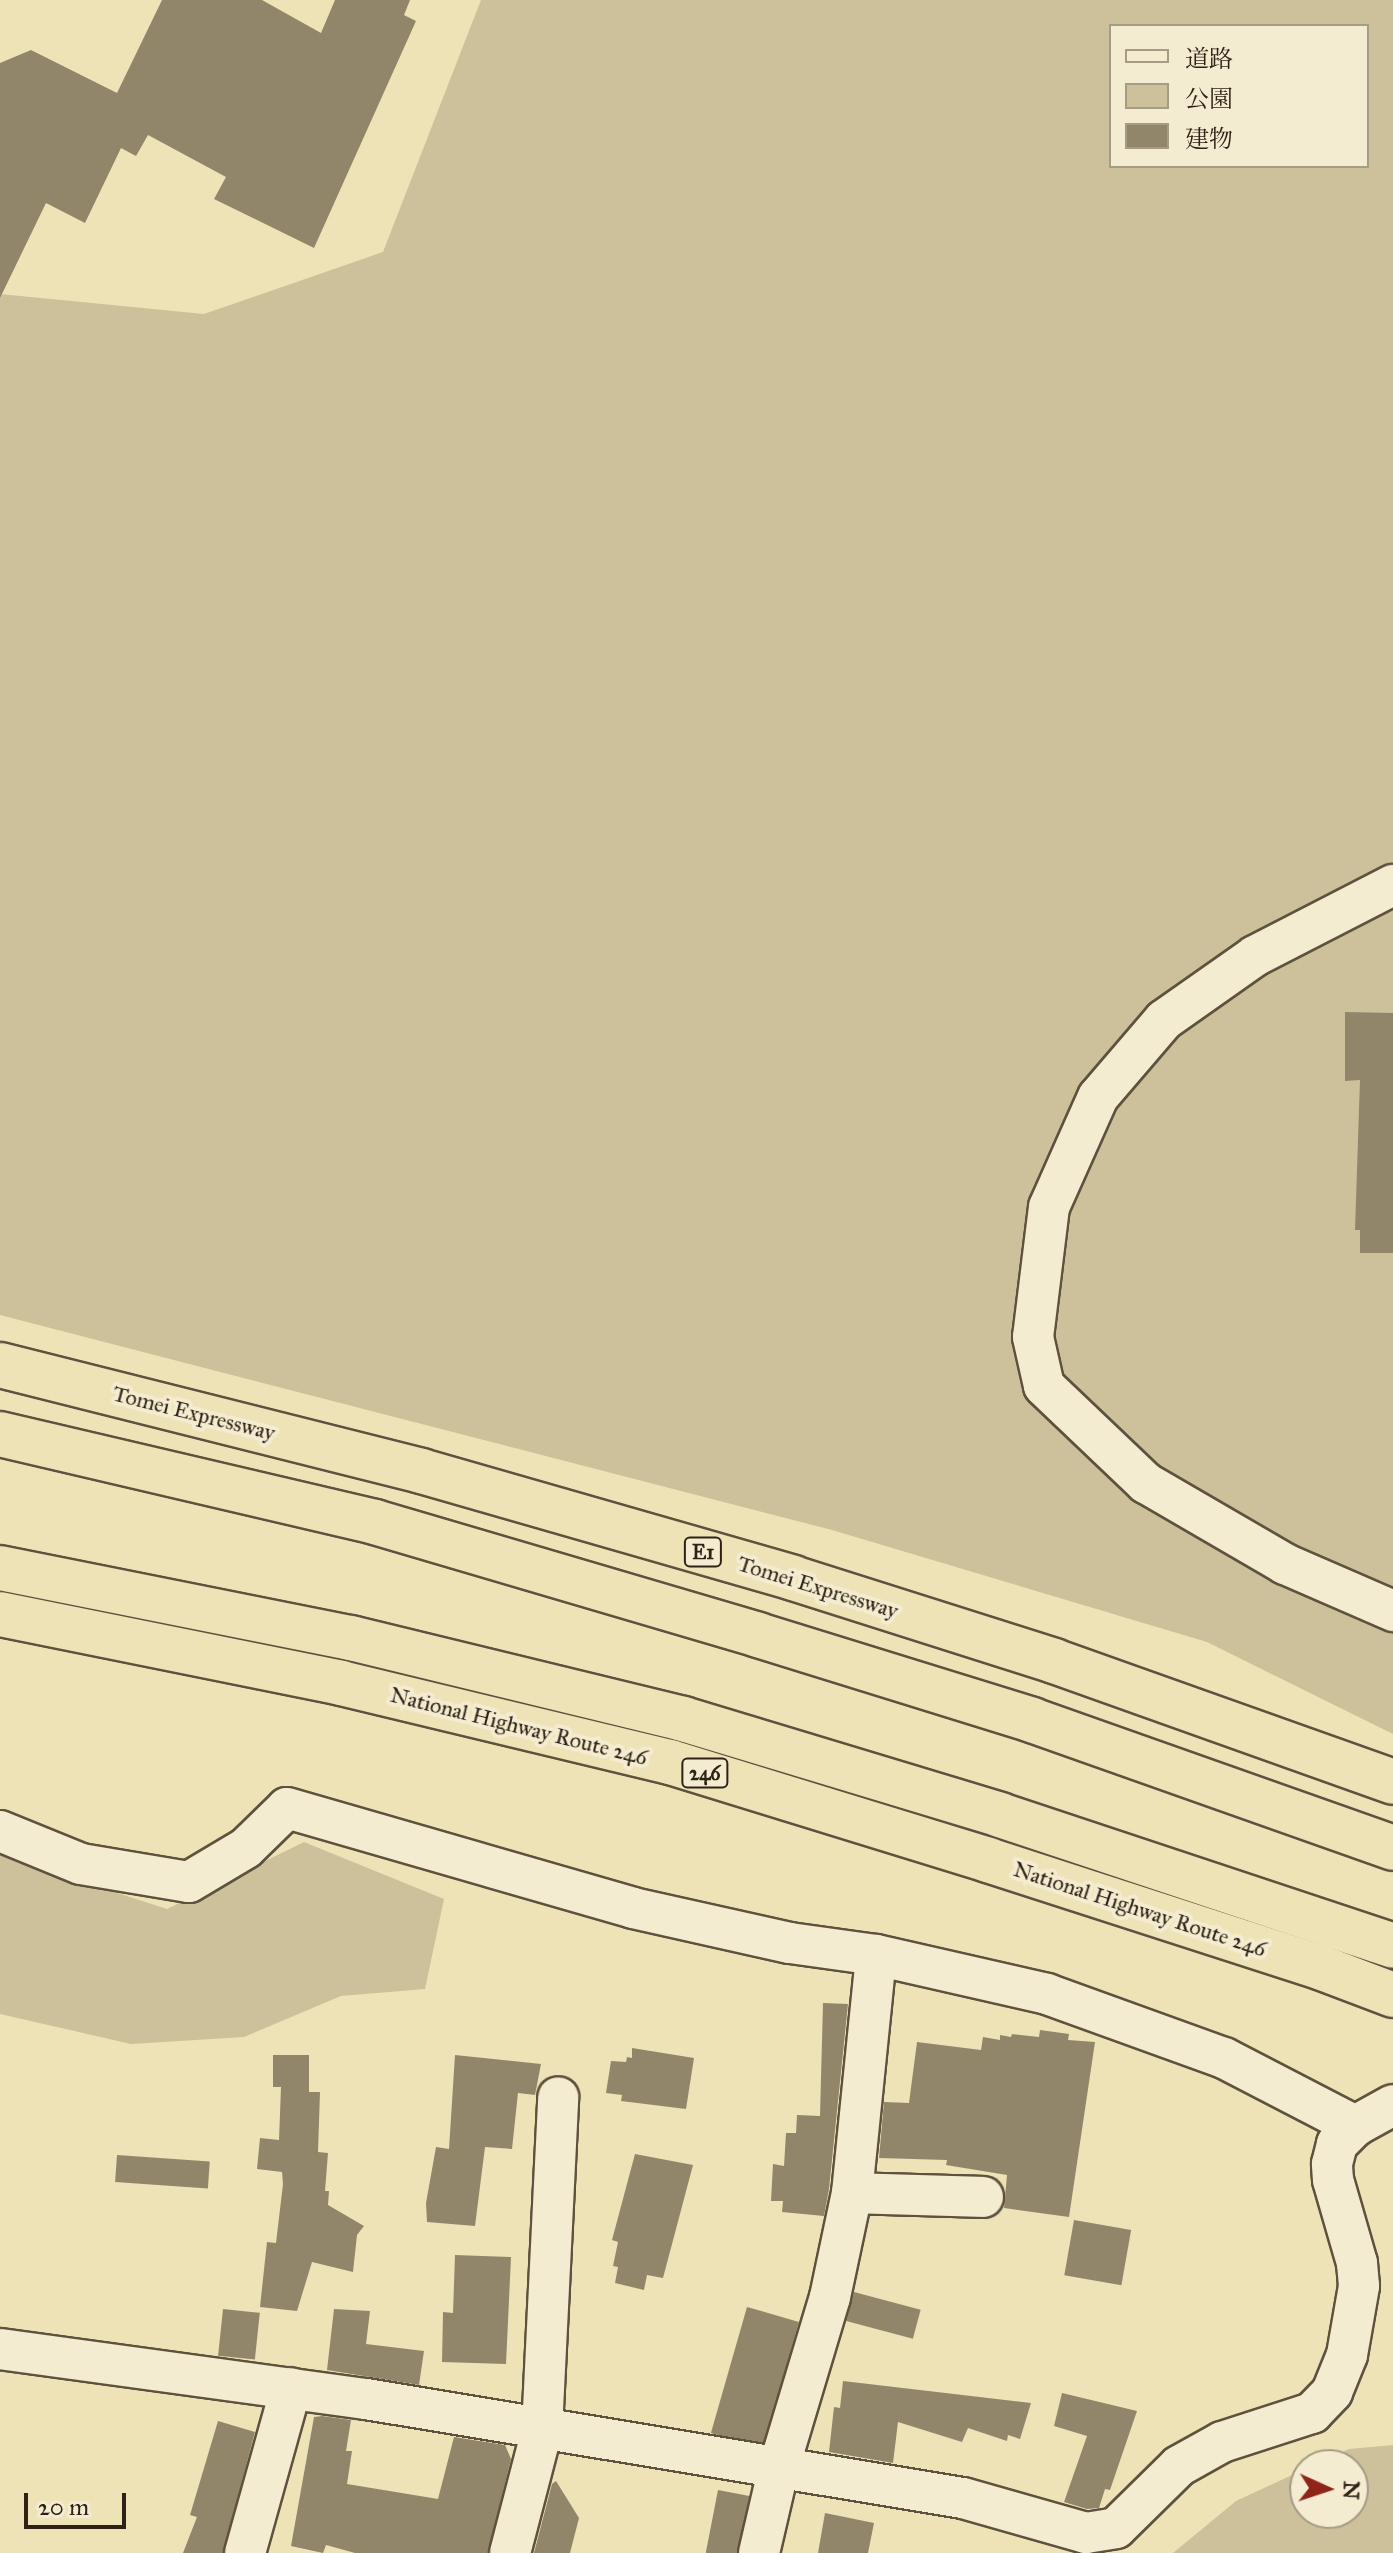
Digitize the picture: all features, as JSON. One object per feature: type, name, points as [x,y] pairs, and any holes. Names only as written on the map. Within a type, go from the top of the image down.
[{"type":"highway","name":"Tomei Expressway","points":[[0,1365],[421,1471],[793,1578],[1054,1661],[1393,1782]]},
{"type":"highway","points":[[0,1434],[375,1522],[758,1635],[1032,1720],[1393,1848]]},
{"type":"highway","name":"National Highway Route 246","points":[[0,1568],[351,1638],[683,1719],[1000,1815],[1393,1946]]},
{"type":"highway","name":"National Highway Route 246","points":[[0,1614],[341,1683],[670,1762],[1003,1865],[1322,1968],[1393,1995]]},
{"type":"street","points":[[1393,885],[1255,956],[1164,1020],[1098,1097],[1049,1207],[1033,1337],[1044,1386],[1146,1483],[1285,1564],[1393,1611]]},
{"type":"street","points":[[0,1831],[81,1864],[189,1882],[246,1848],[287,1808],[633,1908],[790,1943],[876,1955],[1061,1999],[1224,2058],[1355,2126]]},
{"type":"street","points":[[759,2553],[779,2467],[830,2297],[852,2193],[876,1955]]},
{"type":"street","points":[[510,2553],[542,2430],[558,2097]]},
{"type":"street","points":[[0,2349],[291,2388],[963,2498],[1086,2533],[1116,2528],[1138,2510],[1179,2466],[1222,2442],[1312,2413],[1332,2392],[1347,2355],[1359,2286],[1357,2263],[1333,2180],[1332,2164],[1337,2144],[1355,2126],[1393,2105]]},
{"type":"street","points":[[852,2193],[983,2197]]},
{"type":"street","points":[[245,2553],[291,2388]]},
{"type":"green space","points":[[481,0],[1393,0],[1393,1734],[1207,1642],[832,1530],[0,1315],[0,294],[204,314],[383,252]]},
{"type":"green space","points":[[304,1842],[444,1899],[425,1989],[341,1996],[244,2037],[131,2044],[0,2014],[0,1855],[167,1909]]},
{"type":"green space","points":[[1393,2445],[1393,2553],[1173,2553],[1236,2501],[1289,2476],[1289,2529],[1369,2529],[1369,2449],[1349,2449]]},
{"type":"building","points":[[162,0],[262,0],[321,33],[335,0],[410,0],[404,15],[416,21],[314,248],[214,199],[226,177],[148,135],[136,156],[121,148],[85,223],[46,203],[0,298],[0,63],[31,50],[117,93]]},
{"type":"building","points":[[1345,1012],[1393,1013],[1393,1253],[1360,1253],[1360,1230],[1355,1230],[1360,1080],[1345,1081]]},
{"type":"building","points":[[823,2003],[848,2004],[824,2216],[782,2212],[783,2201],[771,2201],[773,2164],[784,2166],[786,2133],[796,2133],[797,2115],[820,2116]]},
{"type":"building","points":[[1040,2030],[1069,2034],[1068,2040],[1095,2042],[1069,2217],[1004,2208],[1007,2175],[946,2165],[947,2160],[879,2158],[884,2102],[909,2103],[917,2042],[981,2050],[983,2037],[1000,2040],[1000,2035],[1011,2037],[1012,2034],[1039,2037]]},
{"type":"building","points":[[632,2048],[694,2058],[686,2109],[621,2101],[622,2095],[606,2093],[611,2061],[626,2062],[627,2057],[632,2058]]},
{"type":"building","points":[[273,2055],[309,2055],[309,2092],[320,2092],[318,2152],[328,2153],[325,2191],[329,2191],[328,2205],[364,2226],[357,2235],[353,2272],[312,2262],[297,2311],[260,2307],[267,2242],[276,2243],[283,2184],[282,2172],[257,2169],[260,2138],[279,2140],[281,2087],[273,2087]]},
{"type":"building","points":[[455,2055],[541,2064],[535,2095],[518,2093],[512,2149],[485,2147],[475,2226],[427,2222],[426,2203],[436,2147],[449,2149]]},
{"type":"building","points":[[635,2154],[693,2165],[663,2278],[647,2275],[644,2290],[615,2283],[618,2267],[613,2266],[618,2242],[612,2240]]},
{"type":"building","points":[[117,2155],[210,2161],[208,2188],[115,2182]]},
{"type":"building","points":[[1074,2220],[1131,2230],[1121,2285],[1064,2275]]},
{"type":"building","points":[[455,2255],[511,2257],[506,2364],[442,2362],[443,2312],[453,2313]]},
{"type":"building","points":[[854,2292],[921,2310],[913,2339],[846,2321]]},
{"type":"building","points":[[747,2307],[799,2322],[763,2448],[711,2433]]},
{"type":"building","points":[[223,2309],[260,2313],[255,2360],[218,2356]]},
{"type":"building","points":[[334,2309],[370,2311],[366,2344],[424,2351],[419,2385],[327,2370]]},
{"type":"building","points":[[843,2381],[1031,2403],[1020,2439],[1008,2435],[1007,2441],[968,2428],[962,2442],[898,2422],[893,2463],[829,2452],[834,2407],[840,2408]]},
{"type":"building","points":[[1062,2393],[1137,2411],[1110,2490],[1105,2489],[1099,2508],[1087,2509],[1064,2502],[1087,2436],[1054,2426]]},
{"type":"building","points":[[314,2417],[351,2420],[346,2451],[352,2451],[347,2484],[438,2499],[454,2437],[505,2445],[511,2459],[488,2553],[355,2553],[326,2545],[323,2553],[291,2546]]},
{"type":"building","points":[[218,2421],[255,2432],[223,2553],[183,2553],[197,2517],[190,2515]]},
{"type":"building","points":[[556,2481],[579,2518],[570,2553],[534,2553],[552,2484]]},
{"type":"building","points":[[718,2490],[749,2496],[738,2553],[706,2553]]},
{"type":"building","points":[[825,2513],[874,2523],[868,2553],[818,2553]]}]
